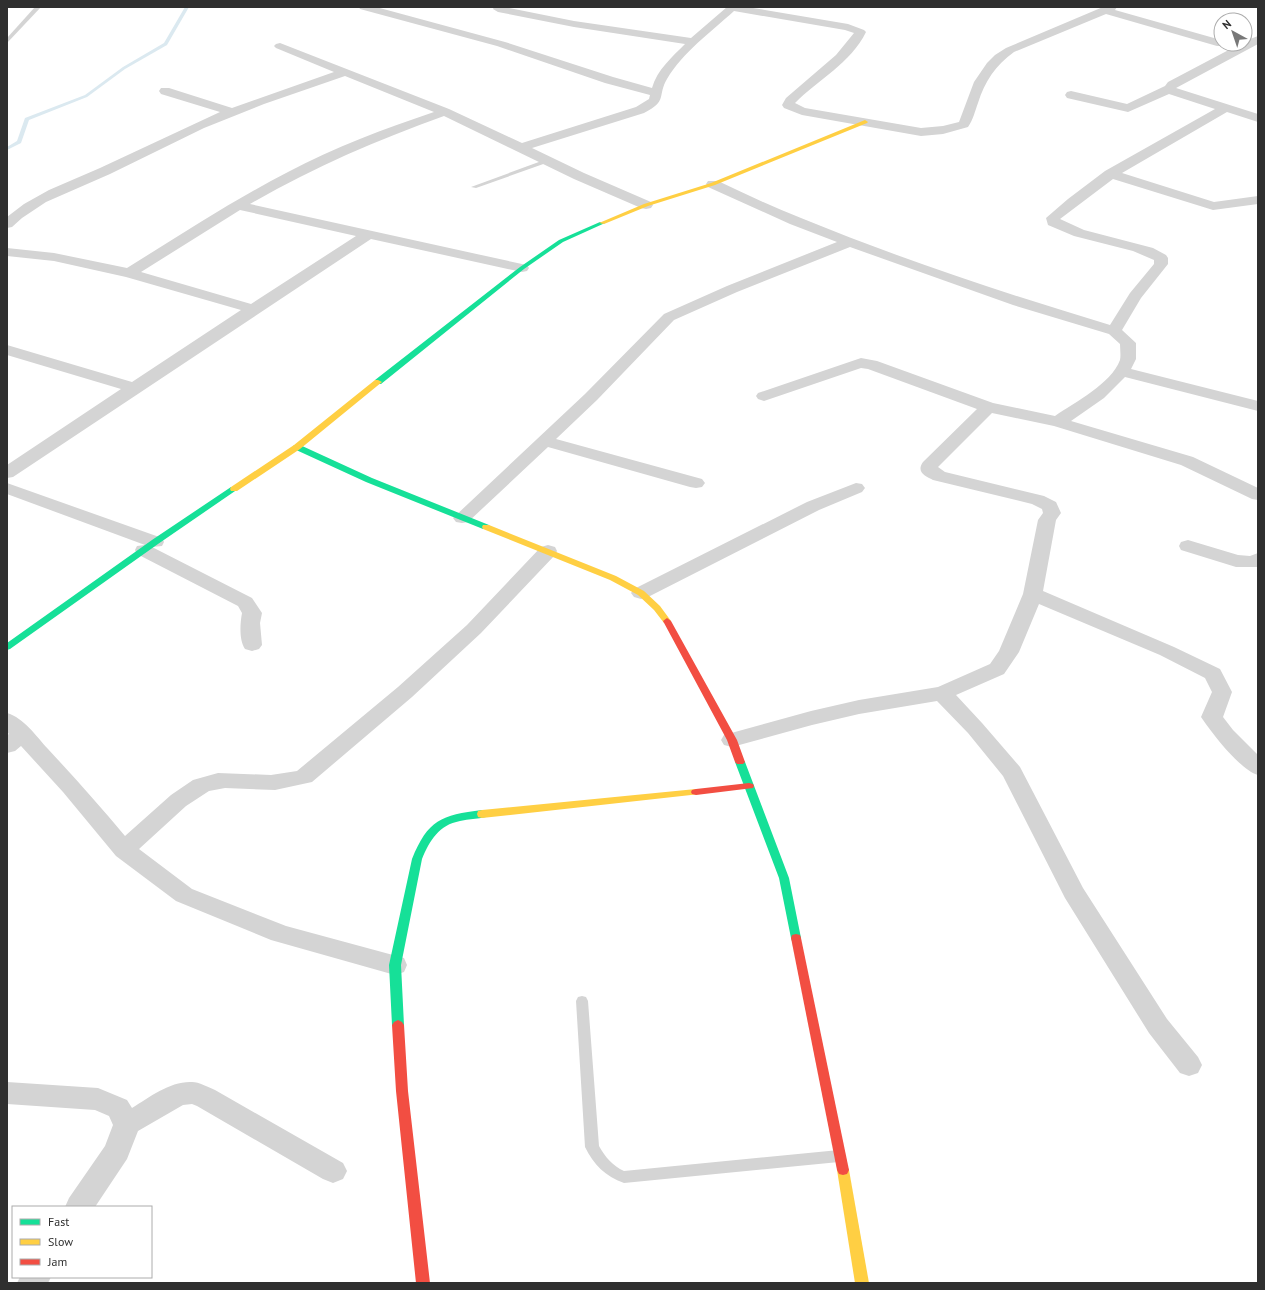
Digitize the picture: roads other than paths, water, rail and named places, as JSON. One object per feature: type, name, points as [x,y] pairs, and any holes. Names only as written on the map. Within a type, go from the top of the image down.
[{"type":"street","points":[[364,7],[380,9],[388,14],[501,44],[609,80],[657,94]]},
{"type":"street","points":[[521,147],[640,110],[655,100],[660,81],[663,76],[693,42],[733,7],[848,27],[860,32],[860,36],[841,56],[790,101],[788,105],[802,111],[921,132],[937,132],[964,124],[974,93],[981,78],[996,60],[1010,50],[1109,9],[1213,42]]},
{"type":"street","points":[[498,9],[574,24],[693,42]]},
{"type":"street","points":[[280,46],[445,112],[521,147],[547,161],[646,205]]},
{"type":"street","points":[[1071,95],[1128,108],[1169,89],[1172,85],[1232,52]]},
{"type":"street","points":[[7,224],[24,208],[179,135],[232,112],[344,72]]},
{"type":"street","points":[[1169,89],[1176,93],[1258,118]]},
{"type":"street","points":[[165,91],[232,112]]},
{"type":"street","points":[[1114,331],[1135,296],[1161,264],[1161,258],[1152,251],[1088,235],[1059,225],[1053,222],[1053,218],[1069,204],[1110,174],[1226,108]]},
{"type":"street","points":[[129,273],[274,184],[319,161],[389,132],[445,112]]},
{"type":"street","points":[[7,647],[149,546],[297,447],[522,268],[561,241],[646,205],[713,184],[865,122]]},
{"type":"street","points":[[1110,174],[1213,206],[1258,200]]},
{"type":"street","points":[[713,184],[850,242],[1018,302],[1114,331],[1128,343],[1128,358],[1122,371],[1108,386],[1058,422]]},
{"type":"street","points":[[7,205],[24,208]]},
{"type":"street","points":[[240,206],[522,268]]},
{"type":"street","points":[[7,473],[367,235]]},
{"type":"street","points":[[462,518],[545,440],[669,317],[732,289],[850,242]]},
{"type":"street","points":[[7,252],[54,257],[129,273],[253,309]]},
{"type":"street","points":[[7,350],[134,388]]},
{"type":"street","points":[[764,396],[861,363],[871,364],[988,407],[1058,422],[1187,461],[1258,495]]},
{"type":"street","points":[[1122,371],[1258,406]]},
{"type":"street","points":[[732,740],[811,718],[859,707],[942,693],[970,682],[997,668],[1009,652],[1033,594],[1047,520],[1052,513],[1050,506],[1038,500],[939,476],[929,471],[928,466],[988,407]]},
{"type":"street","points":[[545,440],[696,483]]},
{"type":"street","points":[[297,447],[369,480],[613,578],[641,593],[657,608],[669,624],[732,740],[784,878],[841,1156],[862,1283]]},
{"type":"street","points":[[7,488],[149,546],[245,602],[252,613],[250,624],[252,645]]},
{"type":"street","points":[[641,593],[813,506],[856,488]]},
{"type":"street","points":[[1188,546],[1236,561],[1254,562],[1258,559]]},
{"type":"street","points":[[124,850],[187,794],[208,782],[232,780],[271,783],[286,782],[304,777],[405,692],[474,629],[548,551]]},
{"type":"street","points":[[1033,594],[1168,651],[1213,674],[1222,692],[1219,704],[1212,717],[1224,734],[1258,768]]},
{"type":"street","points":[[942,693],[975,728],[1012,772],[1073,892],[1158,1026],[1189,1065]]},
{"type":"street","points":[[12,734],[71,786],[124,850],[184,895],[230,915],[280,934],[395,965]]},
{"type":"street","points":[[423,1283],[402,1091],[395,965],[408,898],[423,843],[429,831],[446,820],[486,814],[749,786]]},
{"type":"street","points":[[7,1093],[98,1099],[118,1108],[127,1124]]},
{"type":"street","points":[[80,1206],[117,1151],[127,1124],[179,1094],[193,1093],[206,1098],[333,1171]]},
{"type":"lane","points":[[7,41],[38,7]]},
{"type":"lane","points":[[474,187],[547,161]]},
{"type":"lane","points":[[582,1001],[592,1147],[604,1166],[613,1174],[624,1177],[841,1156]]},
{"type":"waterway","points":[[7,149],[19,142],[27,119],[86,96],[124,68],[166,44],[187,7]]}]
